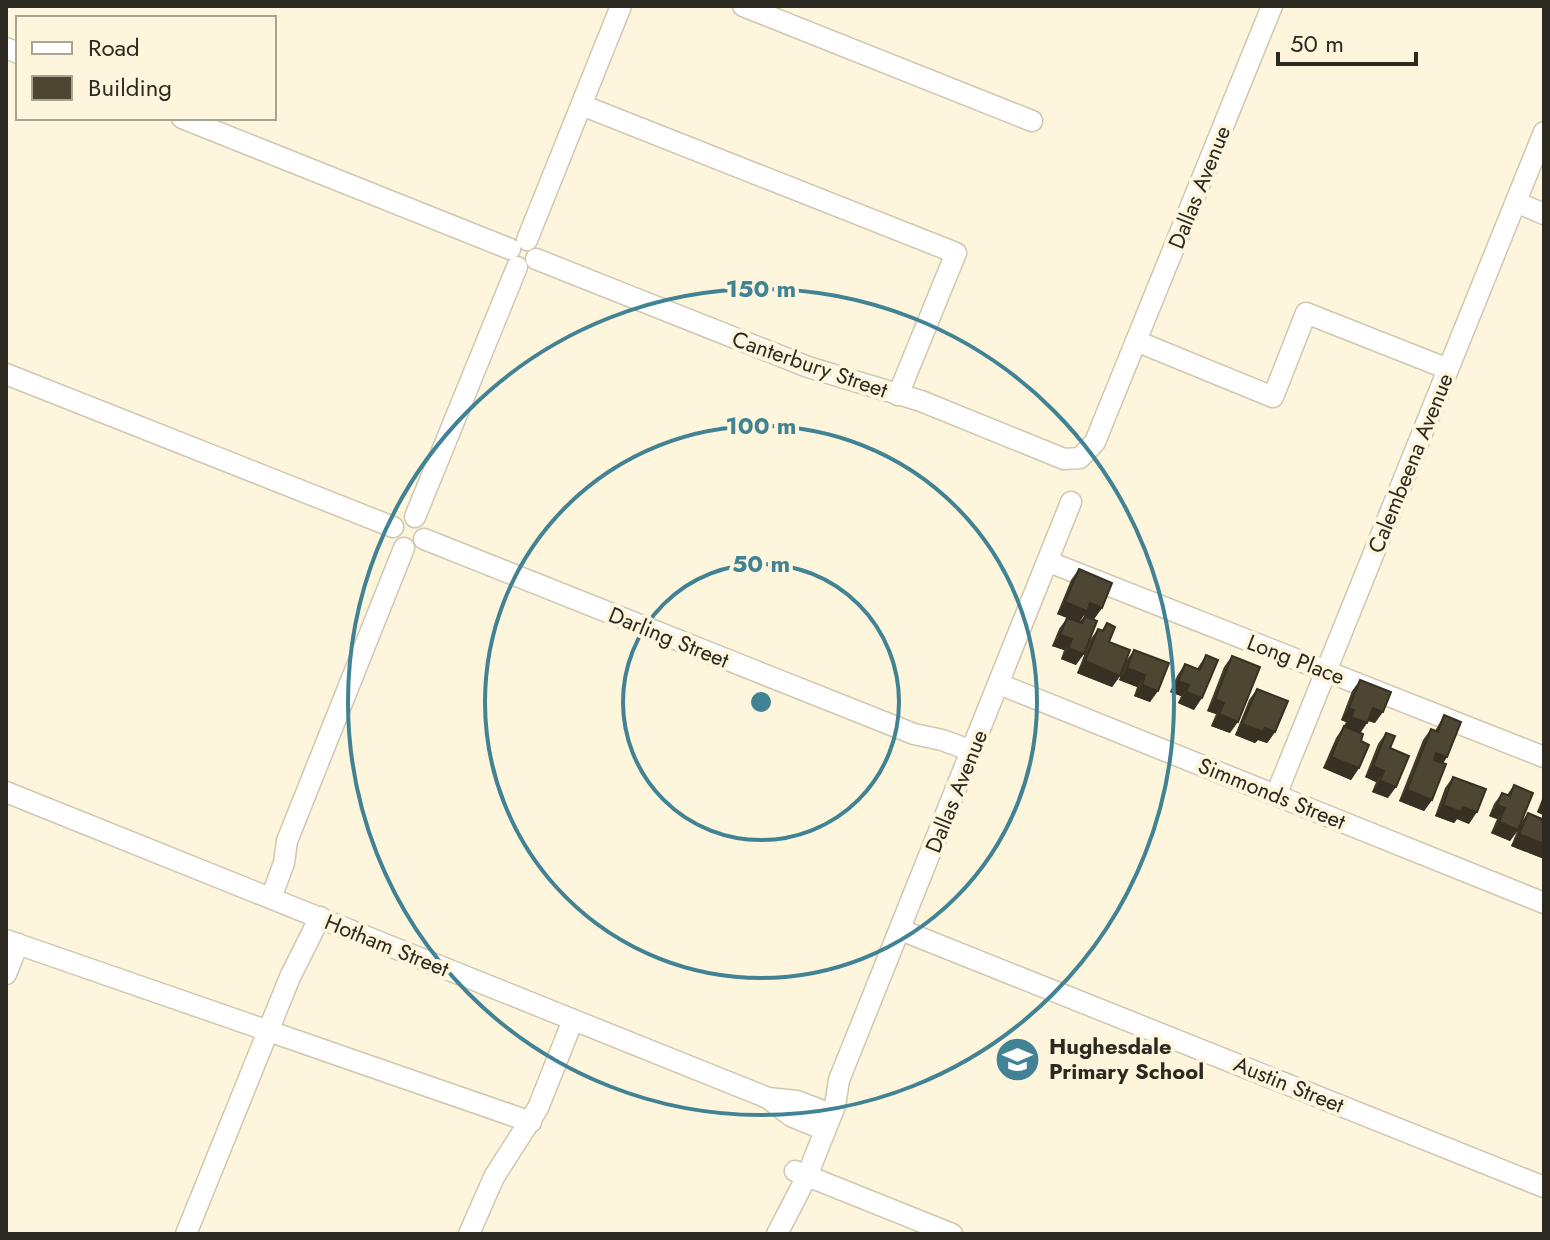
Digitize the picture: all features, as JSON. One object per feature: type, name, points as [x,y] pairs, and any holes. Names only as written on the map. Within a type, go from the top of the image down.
[{"type":"street","points":[[415,517],[584,106],[621,6]]},
{"type":"street","points":[[743,6],[1032,121]]},
{"type":"street","name":"Dallas Avenue","points":[[1085,455],[1095,442],[1272,6]]},
{"type":"street","points":[[584,106],[956,253],[898,395]]},
{"type":"street","name":"Canterbury Street","points":[[187,120],[808,367],[898,395],[1064,459],[1075,460],[1085,455]]},
{"type":"street","name":"Calembeena Avenue","points":[[1276,795],[1544,132]]},
{"type":"street","points":[[1516,202],[1544,214]]},
{"type":"street","points":[[1136,341],[1273,397],[1306,313],[1448,369]]},
{"type":"street","points":[[6,374],[393,527]]},
{"type":"street","name":"Dallas Avenue","points":[[777,1234],[1071,502]]},
{"type":"street","points":[[415,517],[425,529],[424,539],[418,547],[404,548],[395,542],[393,527],[400,519],[415,517]]},
{"type":"street","name":"Darling Street","points":[[424,539],[970,757]]},
{"type":"street","points":[[265,896],[274,858],[287,841],[404,548]]},
{"type":"street","name":"Long Place","points":[[1049,562],[1544,757]]},
{"type":"street","name":"Simmonds Street","points":[[999,684],[1544,903]]},
{"type":"street","name":"Hotham Street","points":[[6,792],[768,1098],[797,1101],[822,1120]]},
{"type":"street","points":[[186,1234],[290,977],[295,947],[314,915]]},
{"type":"street","name":"Austin Street","points":[[901,930],[1544,1187]]},
{"type":"street","points":[[6,974],[12,942],[531,1122]]},
{"type":"street","points":[[469,1234],[494,1177],[531,1122],[573,1020]]},
{"type":"street","points":[[801,1174],[952,1234]]},
{"type":"building","points":[[1079,569],[1112,583],[1102,608],[1090,603],[1087,611],[1065,602]]},
{"type":"building","points":[[1085,616],[1097,621],[1084,654],[1068,648],[1072,639],[1060,635],[1067,618],[1082,623]]},
{"type":"building","points":[[1107,623],[1115,627],[1109,642],[1130,650],[1120,676],[1085,661],[1098,629],[1103,631]]},
{"type":"building","points":[[1134,650],[1169,663],[1158,691],[1142,685],[1145,675],[1127,668]]},
{"type":"building","points":[[1206,655],[1218,660],[1202,698],[1186,692],[1189,685],[1178,681],[1185,664],[1200,670]]},
{"type":"building","points":[[1232,656],[1260,667],[1238,722],[1219,714],[1224,703],[1215,699]]},
{"type":"building","points":[[1360,680],[1391,692],[1383,712],[1373,708],[1367,723],[1351,717],[1354,710],[1349,708]]},
{"type":"building","points":[[1257,689],[1288,701],[1275,732],[1265,728],[1263,732],[1242,724]]},
{"type":"building","points":[[1444,715],[1461,722],[1447,757],[1436,753],[1434,760],[1446,764],[1432,800],[1407,790],[1431,729],[1438,732]]},
{"type":"building","points":[[1344,726],[1363,734],[1361,741],[1369,745],[1359,768],[1331,757]]},
{"type":"building","points":[[1386,733],[1395,736],[1390,748],[1409,756],[1396,787],[1380,781],[1384,771],[1373,766]]},
{"type":"building","points":[[1453,777],[1486,789],[1477,812],[1463,807],[1461,812],[1443,805]]},
{"type":"building","points":[[1514,785],[1533,793],[1518,830],[1499,822],[1505,808],[1497,805],[1502,793],[1510,796]]},
{"type":"building","points":[[1528,813],[1544,820],[1544,844],[1519,834]]},
{"type":"place","name":"Hughesdale Primary School","points":[[1018,1059]]}]
